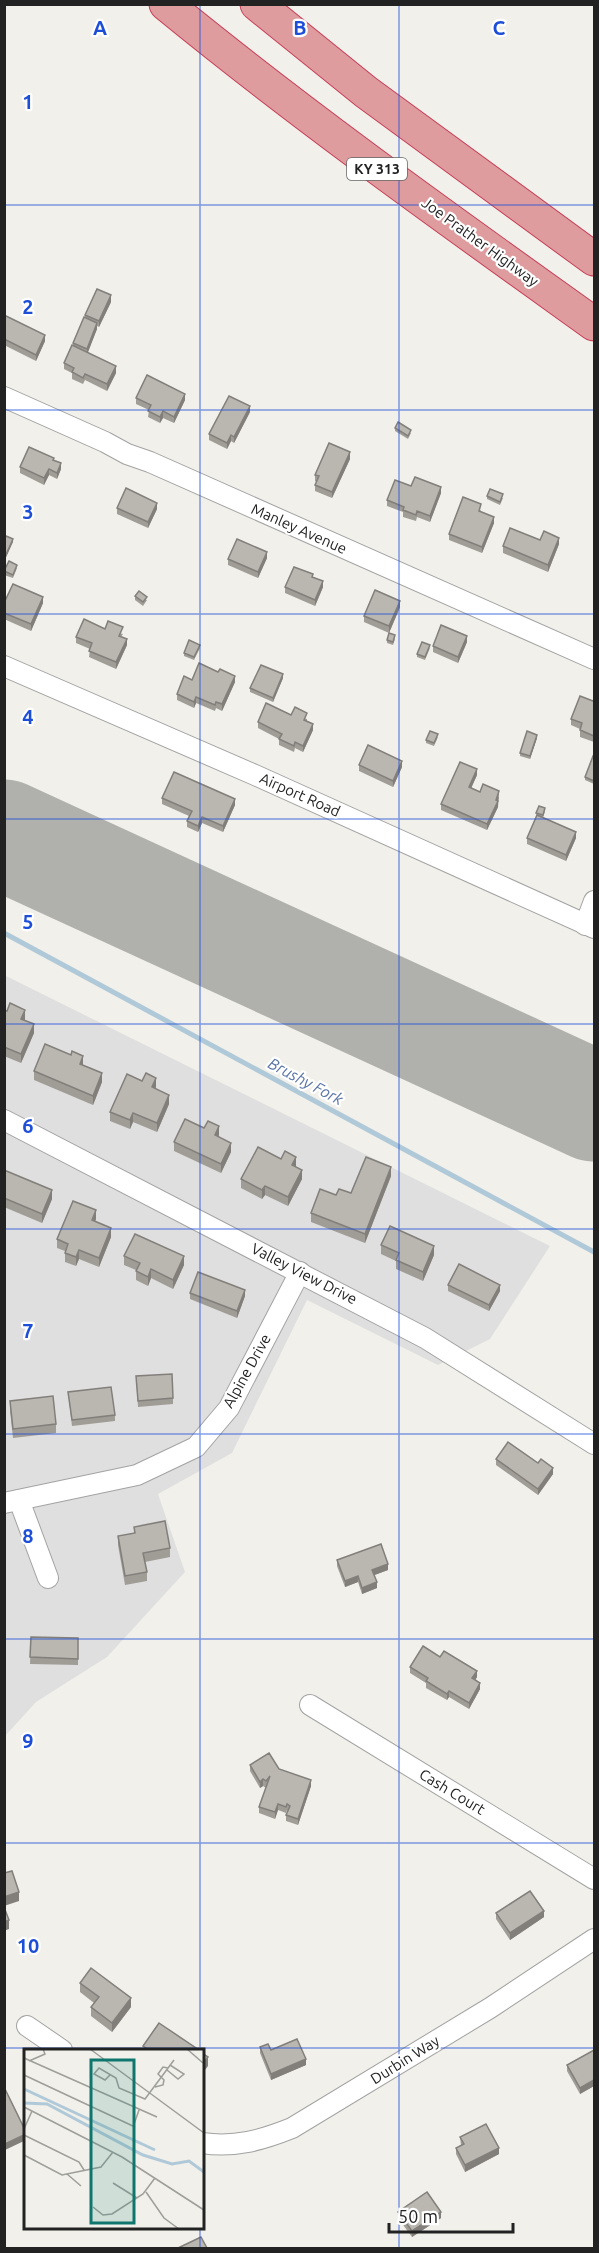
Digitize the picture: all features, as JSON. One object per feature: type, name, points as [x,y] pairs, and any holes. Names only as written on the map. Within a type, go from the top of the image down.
[{"type":"highway","name":"Joe Prather Highway","points":[[166,4],[233,59],[381,171],[594,324]]},
{"type":"highway","points":[[257,4],[366,92],[594,259]]},
{"type":"street","name":"Manley Avenue","points":[[4,398],[594,659]]},
{"type":"street","name":"Airport Road","points":[[4,666],[590,926]]},
{"type":"street","points":[[590,926],[594,900]]},
{"type":"street","name":"Valley View Drive","points":[[4,1120],[425,1338],[594,1444]]},
{"type":"street","name":"Alpine Drive","points":[[12,1501],[137,1474],[196,1447],[229,1407],[300,1272]]},
{"type":"street","points":[[12,1501],[48,1578]]},
{"type":"street","name":"Cash Court","points":[[310,1705],[594,1879]]},
{"type":"street","name":"Durbin Way","points":[[204,2143],[241,2144],[267,2138],[292,2128],[490,2008],[594,1939]]},
{"type":"street","points":[[27,2026],[61,2049]]},
{"type":"shaded area","points":[[4,975],[550,1246],[490,1339],[438,1365],[307,1300],[232,1453],[158,1494],[185,1572],[107,1657],[36,1702],[5,1736]]},
{"type":"building","points":[[97,289],[111,295],[99,321],[85,315]]},
{"type":"building","points":[[4,315],[45,335],[36,355],[4,339]]},
{"type":"building","points":[[84,317],[97,323],[87,349],[73,343]]},
{"type":"building","points":[[72,345],[116,366],[107,384],[85,374],[83,378],[72,372],[74,368],[64,363]]},
{"type":"building","points":[[147,375],[185,394],[174,417],[163,411],[160,417],[148,411],[151,405],[136,398]]},
{"type":"building","points":[[229,396],[250,406],[234,437],[231,435],[227,443],[209,434]]},
{"type":"building","points":[[398,422],[411,430],[408,436],[395,428]]},
{"type":"building","points":[[329,443],[350,452],[332,492],[315,485],[319,476],[315,475]]},
{"type":"building","points":[[29,447],[61,463],[57,473],[49,469],[44,478],[20,467]]},
{"type":"building","points":[[415,477],[441,487],[430,516],[417,511],[416,515],[387,500],[395,480],[411,486]]},
{"type":"building","points":[[126,488],[157,503],[148,522],[117,508]]},
{"type":"building","points":[[490,489],[503,494],[500,502],[487,496]]},
{"type":"building","points":[[463,497],[481,504],[479,511],[494,517],[482,547],[449,534]]},
{"type":"building","points":[[510,528],[540,540],[544,531],[559,538],[548,565],[503,546]]},
{"type":"building","points":[[6,536],[13,539],[4,559],[4,539]]},
{"type":"building","points":[[237,539],[267,552],[258,572],[228,559]]},
{"type":"building","points":[[9,561],[17,565],[13,575],[4,571]]},
{"type":"building","points":[[294,567],[313,574],[312,577],[323,581],[315,600],[285,587]]},
{"type":"building","points":[[13,584],[43,597],[31,624],[4,613],[4,603]]},
{"type":"building","points":[[375,590],[400,601],[389,626],[364,616]]},
{"type":"building","points":[[139,591],[147,597],[143,602],[135,596]]},
{"type":"building","points":[[84,619],[105,629],[108,621],[123,627],[119,636],[127,639],[116,662],[89,651],[92,643],[76,637]]},
{"type":"building","points":[[441,625],[467,636],[458,657],[433,646]]},
{"type":"building","points":[[389,633],[395,635],[393,642],[387,640]]},
{"type":"building","points":[[189,640],[200,645],[194,657],[184,653]]},
{"type":"building","points":[[422,642],[430,645],[425,657],[417,654]]},
{"type":"building","points":[[199,663],[218,672],[220,669],[235,676],[222,704],[216,702],[215,705],[196,697],[194,702],[177,694],[184,676],[192,680]]},
{"type":"building","points":[[261,665],[283,674],[273,698],[250,688]]},
{"type":"building","points":[[580,696],[593,701],[594,699],[594,736],[580,730],[582,723],[571,719]]},
{"type":"building","points":[[266,703],[291,715],[295,707],[307,713],[304,720],[313,724],[303,746],[295,742],[294,746],[279,739],[282,734],[258,722]]},
{"type":"building","points":[[430,731],[438,734],[434,743],[426,740]]},
{"type":"building","points":[[527,731],[537,735],[530,756],[520,753]]},
{"type":"building","points":[[368,745],[402,761],[393,781],[359,765]]},
{"type":"building","points":[[594,757],[594,781],[585,777]]},
{"type":"building","points":[[460,762],[477,769],[469,787],[480,792],[483,784],[499,791],[496,800],[498,801],[487,824],[441,804]]},
{"type":"building","points":[[174,772],[235,799],[223,826],[202,817],[198,826],[187,821],[192,811],[162,798]]},
{"type":"building","points":[[539,806],[545,808],[543,815],[536,813]]},
{"type":"building","points":[[537,815],[576,832],[566,855],[527,838]]},
{"type":"building","points":[[10,1003],[25,1010],[21,1019],[34,1024],[21,1054],[4,1047],[4,1010],[7,1011]]},
{"type":"building","points":[[45,1044],[71,1055],[72,1051],[83,1056],[80,1064],[102,1073],[93,1096],[34,1071]]},
{"type":"building","points":[[146,1073],[156,1078],[152,1087],[169,1095],[157,1123],[133,1113],[130,1120],[110,1112],[127,1074],[142,1081]]},
{"type":"building","points":[[185,1119],[204,1128],[208,1121],[219,1126],[215,1135],[231,1143],[221,1164],[174,1142]]},
{"type":"building","points":[[258,1147],[281,1159],[285,1151],[296,1157],[292,1165],[302,1170],[288,1197],[265,1186],[262,1190],[241,1179]]},
{"type":"building","points":[[366,1157],[391,1167],[365,1234],[311,1213],[320,1189],[336,1195],[339,1189],[351,1193]]},
{"type":"building","points":[[4,1170],[52,1190],[42,1214],[4,1198]]},
{"type":"building","points":[[73,1201],[96,1210],[92,1220],[111,1228],[99,1258],[79,1250],[76,1257],[65,1253],[68,1244],[57,1239]]},
{"type":"building","points":[[390,1226],[434,1246],[423,1272],[396,1260],[399,1253],[381,1245]]},
{"type":"building","points":[[135,1234],[184,1256],[173,1280],[151,1269],[148,1277],[136,1271],[140,1263],[124,1256]]},
{"type":"building","points":[[459,1264],[500,1285],[489,1305],[448,1285]]},
{"type":"building","points":[[198,1272],[245,1290],[237,1311],[190,1293]]},
{"type":"building","points":[[172,1374],[173,1398],[138,1401],[136,1376]]},
{"type":"building","points":[[111,1387],[115,1415],[72,1420],[68,1392]]},
{"type":"building","points":[[53,1396],[56,1424],[13,1429],[10,1401]]},
{"type":"building","points":[[508,1442],[538,1463],[541,1459],[553,1468],[538,1489],[496,1459]]},
{"type":"building","points":[[165,1521],[170,1548],[143,1553],[147,1572],[125,1576],[118,1536],[135,1533],[134,1527]]},
{"type":"building","points":[[381,1544],[388,1564],[372,1570],[377,1582],[362,1588],[358,1576],[345,1581],[337,1560]]},
{"type":"building","points":[[31,1637],[78,1638],[78,1659],[30,1657]]},
{"type":"building","points":[[423,1646],[440,1657],[444,1651],[477,1671],[472,1678],[480,1683],[469,1703],[449,1691],[447,1694],[426,1681],[428,1678],[410,1667]]},
{"type":"building","points":[[269,1753],[279,1769],[311,1780],[298,1819],[286,1815],[290,1806],[287,1804],[286,1807],[278,1804],[275,1812],[259,1807],[270,1776],[266,1781],[263,1779],[260,1782],[250,1765]]},
{"type":"building","points":[[12,1871],[19,1892],[4,1897],[4,1873]]},
{"type":"building","points":[[530,1891],[544,1911],[510,1933],[496,1913]]},
{"type":"building","points":[[4,1907],[9,1920],[4,1922]]},
{"type":"building","points":[[91,1968],[131,1998],[112,2023],[91,2007],[99,1997],[80,1983]]},
{"type":"building","points":[[159,2023],[198,2049],[148,2049],[143,2046]]},
{"type":"building","points":[[297,2039],[306,2059],[271,2074],[260,2047],[268,2044],[271,2050]]},
{"type":"building","points":[[594,2050],[594,2080],[580,2088],[567,2065]]},
{"type":"building","points":[[4,2090],[24,2128],[24,2135],[5,2144]]},
{"type":"building","points":[[486,2124],[499,2148],[465,2165],[456,2148],[464,2144],[460,2137]]},
{"type":"building","points":[[427,2192],[441,2212],[412,2231],[398,2212]]},
{"type":"building","points":[[201,2237],[207,2248],[178,2248]]},
{"type":"waterway","name":"Brushy Fork","points":[[4,933],[594,1252]]},
{"type":"runway","points":[[4,835],[594,1106]]}]
